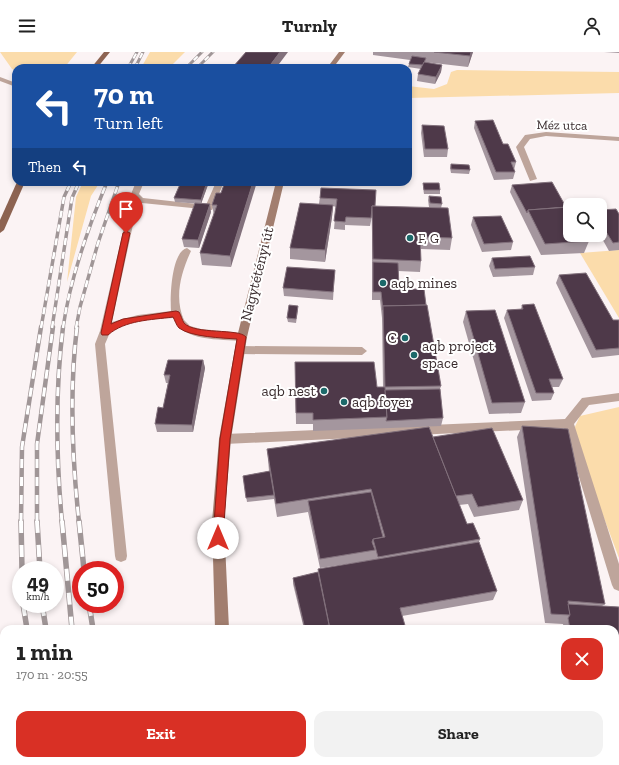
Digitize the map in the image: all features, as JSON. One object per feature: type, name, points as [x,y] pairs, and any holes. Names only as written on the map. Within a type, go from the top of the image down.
[{"type":"main road","points":[[97,64],[107,52]]},
{"type":"main road","points":[[333,64],[342,52]]},
{"type":"main road","points":[[0,230],[19,186]]},
{"type":"main road","name":"Nagytétényi út","points":[[222,625],[218,585],[218,522],[225,439],[242,337],[279,186]]},
{"type":"street","points":[[0,79],[12,84]]},
{"type":"street","name":"Méz utca","points":[[533,179],[520,147],[528,137],[546,134],[619,139]]},
{"type":"street","points":[[138,186],[135,194],[141,200],[209,208],[218,186]]},
{"type":"street","points":[[121,556],[100,344],[105,333],[133,205],[141,200]]},
{"type":"street","points":[[187,251],[176,280],[176,314],[181,325],[189,330],[242,337]]},
{"type":"street","points":[[105,333],[112,326],[123,322],[176,314]]},
{"type":"street","points":[[240,350],[362,351]]},
{"type":"street","points":[[225,439],[568,423],[586,402],[619,397]]},
{"type":"street","points":[[568,423],[619,585]]},
{"type":"shaded area","points":[[0,52],[77,52],[67,64],[12,64],[12,69]]},
{"type":"shaded area","points":[[150,52],[185,52],[173,64],[143,64]]},
{"type":"shaded area","points":[[457,70],[619,72],[619,93],[412,98],[412,86],[434,89],[447,84],[451,72]]},
{"type":"shaded area","points":[[81,186],[97,186],[91,196],[67,282],[76,197]]},
{"type":"shaded area","points":[[619,250],[619,318],[580,253]]},
{"type":"shaded area","points":[[619,407],[619,558],[572,433],[580,416]]},
{"type":"building","points":[[246,52],[280,52],[271,64],[236,64]]},
{"type":"building","points":[[434,52],[471,52],[470,56]]},
{"type":"building","points":[[412,56],[426,58],[423,65],[409,64]]},
{"type":"building","points":[[424,62],[442,65],[436,77],[418,74]]},
{"type":"building","points":[[493,120],[503,144],[508,144],[516,162],[511,162],[515,172],[496,172],[475,121]]},
{"type":"building","points":[[422,125],[444,126],[448,149],[425,149]]},
{"type":"building","points":[[451,164],[469,165],[470,170],[451,169]]},
{"type":"building","points":[[552,182],[563,202],[563,207],[528,210],[527,213],[512,185]]},
{"type":"building","points":[[423,183],[439,183],[440,190],[424,190]]},
{"type":"building","points":[[179,186],[206,186],[201,200],[174,198]]},
{"type":"building","points":[[224,186],[252,186],[230,256],[200,253],[217,205],[212,205],[216,193],[221,193]]},
{"type":"building","points":[[321,188],[376,190],[375,206],[372,206],[371,218],[346,217],[345,222],[334,221],[337,199],[320,198]]},
{"type":"building","points":[[429,196],[441,197],[442,204],[430,203]]},
{"type":"building","points":[[195,203],[210,204],[198,240],[182,239]]},
{"type":"building","points":[[300,203],[333,205],[325,250],[290,248]]},
{"type":"building","name":"F, G","points":[[372,206],[448,208],[452,238],[420,237],[421,261],[373,259]]},
{"type":"building","points":[[563,207],[563,242],[574,242],[545,244],[528,210]]},
{"type":"building","points":[[616,209],[619,214],[619,242],[613,243],[607,233],[607,210]]},
{"type":"building","points":[[501,216],[513,242],[484,244],[473,217]]},
{"type":"building","points":[[530,256],[535,267],[495,269],[492,258]]},
{"type":"building","points":[[373,262],[398,263],[399,289],[424,289],[426,305],[383,306],[383,310],[381,292],[373,292]]},
{"type":"building","points":[[287,267],[335,270],[333,292],[283,288]]},
{"type":"building","points":[[586,273],[613,320],[619,320],[619,348],[596,350],[559,275]]},
{"type":"building","points":[[534,304],[563,379],[549,379],[554,393],[536,393],[507,310],[523,309],[522,305]]},
{"type":"building","points":[[289,305],[298,306],[296,319],[287,318]]},
{"type":"building","name":"C","points":[[427,305],[441,386],[385,387],[383,306]]},
{"type":"building","points":[[495,310],[525,402],[492,403],[466,311]]},
{"type":"building","points":[[168,360],[203,360],[192,425],[155,424],[158,407],[163,408],[170,375],[164,375]]},
{"type":"building","points":[[295,362],[374,362],[377,387],[385,387],[387,417],[313,420],[313,413],[296,413]]},
{"type":"building","points":[[440,389],[443,418],[386,421],[385,390]]},
{"type":"building","points":[[522,426],[568,429],[605,604],[568,601],[570,615],[551,614]]},
{"type":"building","points":[[429,427],[467,524],[473,523],[480,539],[378,557],[373,539],[385,537],[371,489],[276,504],[267,449]]},
{"type":"building","points":[[492,428],[523,500],[478,507],[472,494],[456,496],[433,437]]},
{"type":"building","points":[[270,471],[274,495],[246,498],[243,476]]},
{"type":"building","points":[[371,492],[383,537],[373,539],[372,542],[375,550],[320,559],[308,501]]},
{"type":"building","points":[[479,542],[497,591],[400,608],[405,625],[329,625],[318,569]]},
{"type":"building","points":[[318,572],[329,625],[304,625],[293,578]]},
{"type":"building","points":[[568,604],[619,607],[619,625],[569,625],[568,618],[570,615]]},
{"type":"railway","points":[[130,64],[137,52]]},
{"type":"railway","points":[[137,64],[143,52]]},
{"type":"railway","points":[[190,64],[202,52]]},
{"type":"railway","points":[[201,64],[213,52]]},
{"type":"railway","points":[[41,328],[64,197],[69,186]]},
{"type":"railway","points":[[52,328],[72,198],[77,186]]},
{"type":"railway","points":[[63,328],[70,291],[80,254],[105,186]]},
{"type":"railway","points":[[76,328],[80,307],[98,243],[118,186]]},
{"type":"railway","points":[[21,521],[22,447],[41,327]]},
{"type":"railway","points":[[37,521],[37,444],[53,327]]},
{"type":"railway","points":[[62,522],[58,473],[57,424],[60,351],[63,327]]},
{"type":"railway","points":[[77,327],[73,376],[72,424],[79,522]]},
{"type":"railway","points":[[21,521],[22,561]]},
{"type":"railway","points":[[37,521],[39,561]]},
{"type":"railway","points":[[62,521],[72,625]]},
{"type":"railway","points":[[79,521],[83,561]]},
{"type":"railway","points":[[24,613],[26,625]]},
{"type":"railway","points":[[43,613],[45,625]]},
{"type":"railway","points":[[90,613],[92,625]]},
{"type":"place","name":"F, G","points":[[410,238]]},
{"type":"place","name":"aqb mines","points":[[383,283]]},
{"type":"place","name":"C","points":[[405,338]]},
{"type":"place","name":"aqb project space","points":[[414,355]]},
{"type":"place","name":"aqb nest","points":[[324,391]]},
{"type":"place","name":"aqb foyer","points":[[344,402]]},
{"type":"route","points":[[126,233],[105,333],[112,326],[123,322],[176,314],[181,325],[189,330],[242,337],[225,439],[218,538]]}]
